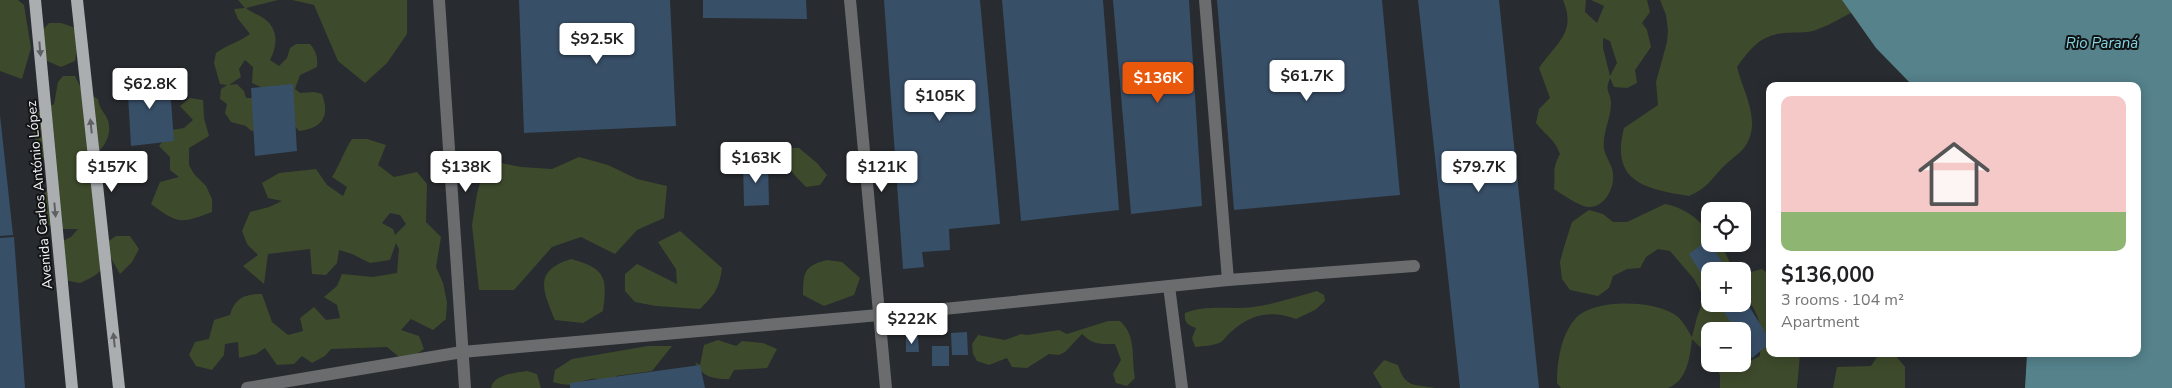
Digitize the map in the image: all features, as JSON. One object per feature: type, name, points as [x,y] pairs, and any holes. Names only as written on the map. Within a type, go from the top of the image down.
[{"type":"main road","name":"Avenida Carlos António López","points":[[35,0],[72,388]]},
{"type":"main road","points":[[77,0],[119,388]]},
{"type":"street","points":[[439,0],[466,388]]},
{"type":"street","points":[[850,0],[886,388]]},
{"type":"street","points":[[1205,0],[1228,280]]},
{"type":"street","points":[[248,388],[462,352],[879,315],[1228,280],[1414,266]]},
{"type":"street","points":[[1168,286],[1182,388]]},
{"type":"green space","points":[[0,0],[18,0],[24,5],[31,48],[22,79],[0,71]]},
{"type":"green space","points":[[238,0],[278,0],[246,8],[264,19],[273,29],[276,39],[270,60],[279,66],[287,58],[290,48],[296,44],[310,44],[314,49],[317,57],[317,67],[300,75],[295,89],[300,93],[314,92],[322,94],[325,115],[319,124],[299,131],[265,89],[252,83],[253,67],[245,60],[239,69],[241,77],[229,85],[237,84],[244,91],[246,98],[256,98],[256,132],[246,126],[231,122],[225,113],[227,104],[220,99],[221,89],[227,85],[220,84],[214,63],[216,53],[250,34],[238,19],[234,9],[245,8]]},
{"type":"green space","points":[[292,0],[407,0],[407,34],[387,63],[365,83],[338,61],[314,5]]},
{"type":"green space","points":[[1563,0],[1586,0],[1585,12],[1597,23],[1604,6],[1591,0],[1647,0],[1650,12],[1642,23],[1647,30],[1651,47],[1635,70],[1637,83],[1627,88],[1614,87],[1610,78],[1608,83],[1611,109],[1604,137],[1604,149],[1612,168],[1613,181],[1609,194],[1605,199],[1600,204],[1588,207],[1571,200],[1554,189],[1555,168],[1560,154],[1552,141],[1536,123],[1539,109],[1550,98],[1539,68],[1563,37],[1568,21]],"holes":[[[1603,38],[1610,41],[1617,63],[1610,76],[1603,48]]]},
{"type":"green space","points":[[1660,0],[1854,0],[1851,13],[1828,25],[1813,31],[1783,33],[1768,37],[1757,43],[1749,52],[1737,67],[1752,118],[1749,138],[1744,148],[1709,183],[1689,196],[1645,186],[1635,180],[1627,171],[1622,160],[1621,146],[1624,128],[1658,105],[1656,82],[1667,42],[1668,30],[1666,15]]},
{"type":"green space","points":[[49,23],[61,23],[73,27],[79,38],[75,61],[61,67],[47,61],[37,36]]},
{"type":"green space","points":[[63,76],[75,76],[82,90],[98,99],[108,122],[108,138],[95,155],[103,245],[116,236],[130,236],[139,249],[132,262],[120,274],[104,246],[104,260],[101,270],[80,283],[64,280],[60,242],[71,237],[78,229],[58,229],[37,219],[39,198],[46,192],[51,166],[39,154],[31,125],[38,112],[54,104],[58,82]]},
{"type":"green space","points":[[190,98],[203,100],[204,118],[209,136],[189,148],[189,165],[194,174],[206,186],[212,199],[212,212],[193,219],[180,220],[167,215],[151,204],[160,182],[179,177],[170,170],[170,157],[159,146],[171,130],[184,128],[193,120],[180,106]]},
{"type":"green space","points":[[352,139],[367,139],[386,145],[378,165],[394,177],[417,172],[427,184],[426,222],[441,237],[436,267],[443,283],[447,302],[446,319],[433,330],[411,319],[401,330],[419,336],[424,349],[405,362],[387,347],[331,349],[325,356],[312,363],[302,356],[294,364],[277,365],[265,348],[256,354],[239,358],[238,342],[225,344],[224,355],[212,370],[196,366],[189,355],[195,342],[209,339],[214,320],[230,315],[238,300],[246,296],[262,294],[272,322],[288,335],[303,331],[300,318],[314,307],[326,320],[340,318],[337,305],[324,297],[337,286],[342,274],[373,277],[397,273],[399,249],[396,243],[390,260],[370,263],[339,250],[337,263],[326,275],[312,274],[310,249],[268,254],[264,284],[243,266],[258,255],[247,244],[242,231],[250,212],[282,201],[268,198],[262,183],[279,173],[316,169],[327,185],[343,196],[347,187],[332,177]],"holes":[[[390,213],[400,215],[406,224],[395,235],[393,229],[382,223]]]},
{"type":"green space","points":[[784,148],[799,148],[817,163],[827,175],[820,185],[806,187],[785,160]]},
{"type":"green space","points":[[579,157],[608,165],[637,179],[667,186],[664,218],[637,230],[615,254],[581,237],[552,247],[514,290],[479,290],[472,225],[477,194],[486,160],[521,167],[552,169]]},
{"type":"green space","points":[[1665,204],[1680,209],[1701,223],[1701,252],[1724,252],[1730,262],[1701,262],[1701,292],[1694,279],[1670,251],[1658,249],[1646,257],[1640,268],[1627,269],[1613,276],[1609,288],[1598,296],[1570,290],[1562,279],[1560,262],[1572,222],[1589,210],[1603,214],[1613,222],[1627,222]]},
{"type":"green space","points":[[680,231],[722,268],[716,291],[700,309],[656,306],[635,302],[625,291],[625,274],[637,264],[677,284],[676,269],[658,242]]},
{"type":"green space","points":[[571,259],[582,262],[597,270],[604,282],[603,311],[583,323],[555,320],[545,291],[544,283],[551,269]]},
{"type":"green space","points":[[827,260],[842,262],[860,278],[854,295],[824,306],[803,295],[803,287],[806,271],[819,262]]},
{"type":"green space","points":[[1762,269],[1766,272],[1766,357],[1800,357],[1797,388],[1720,388],[1719,372],[1751,372],[1751,360],[1760,356],[1761,336],[1758,317],[1751,304],[1751,272]]},
{"type":"green space","points":[[1317,291],[1324,295],[1325,301],[1315,310],[1296,319],[1270,314],[1254,317],[1239,325],[1221,342],[1212,345],[1195,347],[1192,338],[1196,328],[1188,324],[1185,319],[1185,313],[1194,310],[1253,307]]},
{"type":"green space","points":[[1611,304],[1641,304],[1655,307],[1677,316],[1692,337],[1701,307],[1701,312],[1733,312],[1735,322],[1701,322],[1701,348],[1692,339],[1689,361],[1686,368],[1679,380],[1668,388],[1561,388],[1557,383],[1559,357],[1563,340],[1576,318],[1585,312]]},
{"type":"green space","points":[[1108,321],[1120,321],[1129,333],[1135,378],[1127,386],[1116,383],[1113,374],[1121,360],[1115,344],[1097,343],[1082,334],[1065,352],[1059,355],[1049,354],[1027,368],[1012,367],[1007,358],[989,365],[977,361],[973,354],[972,344],[978,335],[1005,340],[1021,334],[1027,335],[1059,330],[1067,334]]},
{"type":"green space","points":[[718,340],[736,346],[742,341],[763,343],[777,349],[767,368],[734,370],[729,379],[718,378],[705,374],[695,362],[700,365],[704,345]]},
{"type":"green space","points":[[648,346],[672,346],[652,371],[616,376],[615,380],[591,379],[570,385],[553,382],[555,370],[572,359]]},
{"type":"green space","points":[[1877,357],[1897,357],[1905,367],[1905,388],[1833,388],[1837,367],[1871,366]]},
{"type":"green space","points":[[1384,360],[1398,365],[1404,378],[1411,384],[1435,388],[1382,388],[1373,373]]},
{"type":"green space","points":[[527,371],[537,374],[541,388],[491,388],[493,383],[501,377]]},
{"type":"water","name":"Rio Paraná","points":[[1842,0],[2172,0],[2172,388],[2025,388],[2027,357],[2141,357],[2141,82],[1909,82],[1876,48]]},
{"type":"building","points":[[519,0],[670,0],[676,126],[524,133]]},
{"type":"building","points":[[703,0],[806,0],[807,19],[703,18]]},
{"type":"building","points":[[884,0],[980,0],[1000,224],[949,229],[950,250],[922,252],[924,267],[903,269]]},
{"type":"building","points":[[1002,0],[1103,0],[1119,210],[1021,221]]},
{"type":"building","points":[[1113,0],[1189,0],[1202,206],[1131,214]]},
{"type":"building","points":[[1217,0],[1382,0],[1400,195],[1234,210]]},
{"type":"building","points":[[1418,0],[1499,0],[1539,388],[1460,388]]},
{"type":"building","points":[[169,74],[174,141],[131,146],[127,78]]},
{"type":"building","points":[[293,84],[297,151],[255,156],[251,88]]},
{"type":"building","points":[[0,115],[13,235],[0,236]]},
{"type":"building","points":[[768,161],[769,205],[744,206],[743,162]]},
{"type":"building","points":[[14,237],[25,388],[0,388],[0,238]]},
{"type":"building","points":[[1701,245],[1701,252],[1716,252],[1722,262],[1701,262],[1701,273],[1689,254]]},
{"type":"building","points":[[1751,309],[1766,334],[1766,346],[1752,358],[1751,322],[1730,322],[1724,312],[1751,312]]},
{"type":"building","points":[[967,332],[968,355],[952,355],[951,333]]},
{"type":"building","points":[[906,337],[918,337],[919,352],[906,352]]},
{"type":"building","points":[[932,346],[949,346],[949,366],[932,366]]},
{"type":"building","points":[[700,365],[705,388],[570,388],[570,383]]}]
